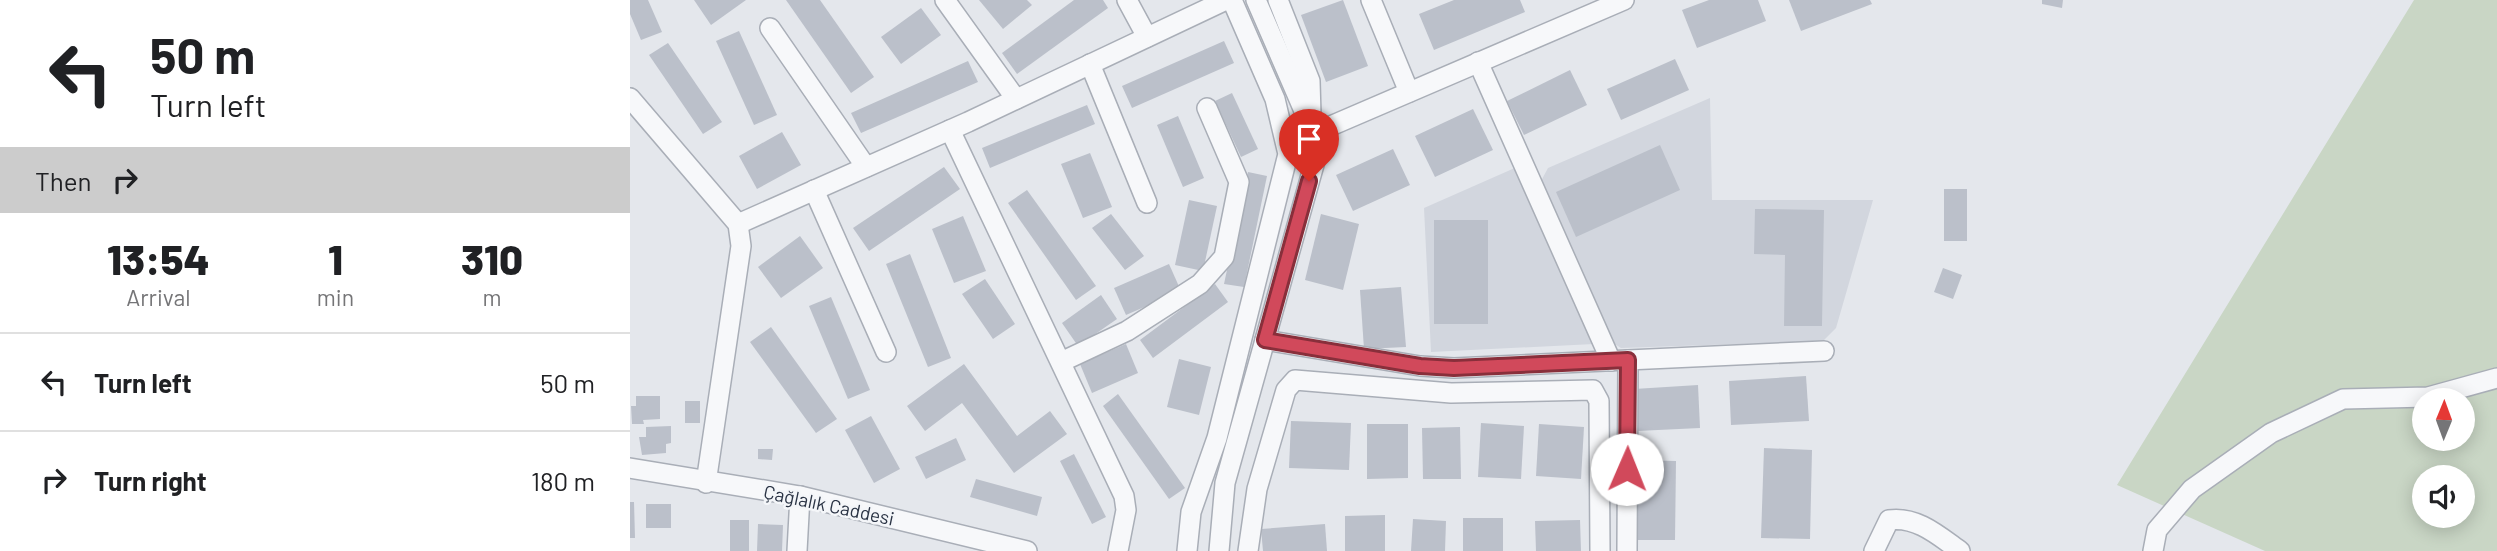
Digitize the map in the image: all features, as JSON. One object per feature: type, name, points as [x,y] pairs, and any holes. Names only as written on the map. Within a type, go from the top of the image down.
[{"type":"street","points":[[945,0],[1016,99]]},
{"type":"street","points":[[1127,0],[1147,37]]},
{"type":"street","points":[[738,224],[950,130],[1226,0]]},
{"type":"street","points":[[1187,551],[1191,512],[1217,438],[1288,154],[1275,99],[1232,0]]},
{"type":"street","points":[[1256,0],[1312,130]]},
{"type":"street","points":[[1219,551],[1225,483],[1317,154],[1312,130],[1310,81],[1278,0]]},
{"type":"street","points":[[1370,0],[1409,92]]},
{"type":"street","points":[[1312,130],[1409,92],[1613,2]]},
{"type":"street","points":[[770,28],[866,167]]},
{"type":"street","points":[[1478,62],[1620,361],[1627,551]]},
{"type":"street","points":[[1090,64],[1147,204]]},
{"type":"street","points":[[630,98],[738,224],[741,246],[706,482]]},
{"type":"street","points":[[1061,362],[1127,331],[1190,291],[1200,284],[1224,257],[1239,182],[1207,108]]},
{"type":"street","points":[[950,130],[1124,496],[1126,510],[1118,551]]},
{"type":"street","points":[[814,190],[886,352]]},
{"type":"street","points":[[1265,340],[1420,366],[1454,368],[1824,351]]},
{"type":"street","points":[[1451,393],[1454,368]]},
{"type":"street","points":[[2153,551],[2157,530],[2192,489],[2271,433],[2343,399],[2428,397],[2497,377]]},
{"type":"street","points":[[1248,551],[1257,489],[1286,390],[1296,380],[1451,393],[1593,390],[1599,401],[1600,551]]},
{"type":"street","name":"Çağlalık Caddesi","points":[[630,468],[800,496],[1027,551]]},
{"type":"street","points":[[1225,483],[1257,489]]},
{"type":"street","points":[[797,551],[800,496]]},
{"type":"street","points":[[1874,551],[1889,520],[1899,518],[1922,524],[1960,551]]},
{"type":"shaded area","points":[[1710,98],[1712,200],[1873,200],[1836,328],[1823,341],[1621,348],[1610,341],[1541,181],[1548,168]]},
{"type":"shaded area","points":[[1517,167],[1594,344],[1431,352],[1424,208]]},
{"type":"green space","points":[[2414,0],[2497,0],[2497,551],[2265,551],[2117,485]]},
{"type":"building","points":[[630,0],[648,0],[662,32],[641,40],[630,14]]},
{"type":"building","points":[[694,0],[746,0],[711,25]]},
{"type":"building","points":[[786,0],[820,0],[874,77],[851,93]]},
{"type":"building","points":[[979,0],[1027,0],[1032,5],[1003,29]]},
{"type":"building","points":[[1074,0],[1103,0],[1108,8],[1017,74],[1002,53]]},
{"type":"building","points":[[1343,0],[1368,66],[1326,82],[1301,15]]},
{"type":"building","points":[[1454,0],[1520,0],[1525,12],[1434,50],[1419,14]]},
{"type":"building","points":[[1709,0],[1758,0],[1766,21],[1697,48],[1682,10]]},
{"type":"building","points":[[1789,0],[1870,0],[1872,4],[1801,31]]},
{"type":"building","points":[[2042,0],[2063,0],[2062,8],[2042,4]]},
{"type":"building","points":[[921,8],[941,35],[901,64],[881,37]]},
{"type":"building","points":[[739,31],[777,115],[754,125],[716,41]]},
{"type":"building","points":[[1224,41],[1234,63],[1132,108],[1122,86]]},
{"type":"building","points":[[668,43],[722,122],[703,134],[649,55]]},
{"type":"building","points":[[1675,59],[1689,90],[1621,120],[1607,89]]},
{"type":"building","points":[[968,61],[978,82],[861,133],[851,113]]},
{"type":"building","points":[[1570,70],[1587,105],[1524,135],[1507,101]]},
{"type":"building","points":[[1232,93],[1258,149],[1241,157],[1215,101]]},
{"type":"building","points":[[1087,105],[1095,124],[990,168],[982,148]]},
{"type":"building","points":[[1473,109],[1493,150],[1435,177],[1415,136]]},
{"type":"building","points":[[1178,116],[1204,178],[1183,187],[1157,125]]},
{"type":"building","points":[[782,132],[801,165],[757,189],[739,156]]},
{"type":"building","points":[[1660,145],[1680,190],[1576,237],[1556,192]]},
{"type":"building","points":[[1393,149],[1410,185],[1353,211],[1336,175]]},
{"type":"building","points":[[1090,153],[1112,207],[1083,218],[1061,164]]},
{"type":"building","points":[[944,167],[960,189],[869,251],[853,228]]},
{"type":"building","points":[[1248,172],[1267,176],[1244,287],[1224,284]]},
{"type":"building","points":[[1944,189],[1967,189],[1967,241],[1944,241]]},
{"type":"building","points":[[1027,190],[1096,286],[1076,300],[1008,203]]},
{"type":"building","points":[[1189,200],[1217,206],[1203,271],[1175,265]]},
{"type":"building","points":[[1755,209],[1824,210],[1822,326],[1784,326],[1785,255],[1754,254]]},
{"type":"building","points":[[1111,214],[1144,256],[1125,270],[1092,228]]},
{"type":"building","points":[[1321,214],[1359,224],[1343,290],[1305,280]]},
{"type":"building","points":[[963,216],[986,271],[954,283],[932,229]]},
{"type":"building","points":[[1434,220],[1488,220],[1488,324],[1434,324]]},
{"type":"building","points":[[800,236],[823,268],[781,298],[758,267]]},
{"type":"building","points":[[910,254],[951,358],[928,367],[886,264]]},
{"type":"building","points":[[1169,264],[1181,291],[1126,315],[1114,288]]},
{"type":"building","points":[[1943,268],[1962,275],[1953,299],[1934,292]]},
{"type":"building","points":[[985,279],[1015,324],[993,339],[962,294]]},
{"type":"building","points":[[1215,284],[1228,302],[1153,358],[1140,340]]},
{"type":"building","points":[[1401,287],[1406,347],[1364,349],[1360,290]]},
{"type":"building","points":[[1101,295],[1117,319],[1078,346],[1062,323]]},
{"type":"building","points":[[831,297],[870,390],[848,399],[809,306]]},
{"type":"building","points":[[771,327],[837,419],[816,433],[750,342]]},
{"type":"building","points":[[1126,344],[1138,373],[1092,393],[1080,364]]},
{"type":"building","points":[[1179,359],[1211,367],[1199,415],[1167,407]]},
{"type":"building","points":[[964,364],[1017,436],[1050,411],[1067,434],[1014,473],[962,403],[925,431],[907,406]]},
{"type":"building","points":[[1806,376],[1809,421],[1731,425],[1729,381]]},
{"type":"building","points":[[1698,385],[1700,428],[1637,431],[1634,389]]},
{"type":"building","points":[[1118,394],[1185,488],[1169,499],[1103,406]]},
{"type":"building","points":[[636,396],[660,396],[660,419],[643,420],[644,424],[632,424],[631,406],[636,406]]},
{"type":"building","points":[[685,401],[700,401],[700,423],[685,423]]},
{"type":"building","points":[[871,416],[900,469],[874,483],[845,430]]},
{"type":"building","points":[[1291,421],[1351,423],[1349,470],[1289,468]]},
{"type":"building","points":[[1481,423],[1524,426],[1521,479],[1478,477]]},
{"type":"building","points":[[1367,424],[1408,424],[1408,478],[1367,479]]},
{"type":"building","points":[[1539,424],[1584,427],[1581,479],[1536,476]]},
{"type":"building","points":[[671,426],[671,443],[666,444],[666,453],[642,455],[639,437],[646,437],[646,427]]},
{"type":"building","points":[[1460,427],[1461,479],[1423,479],[1422,428]]},
{"type":"building","points":[[956,438],[966,460],[926,479],[915,457]]},
{"type":"building","points":[[1764,448],[1812,450],[1810,539],[1761,538]]},
{"type":"building","points":[[758,449],[773,449],[772,460],[758,459]]},
{"type":"building","points":[[1074,454],[1106,517],[1092,524],[1060,461]]},
{"type":"building","points":[[1636,460],[1676,461],[1675,540],[1636,540]]},
{"type":"building","points":[[976,479],[1042,497],[1037,516],[970,497]]},
{"type":"building","points":[[630,502],[634,502],[635,538],[630,538]]},
{"type":"building","points":[[646,504],[671,504],[671,528],[646,528]]},
{"type":"building","points":[[1385,515],[1385,551],[1345,551],[1345,516]]},
{"type":"building","points":[[1463,518],[1503,518],[1503,551],[1463,551]]},
{"type":"building","points":[[1413,519],[1446,521],[1445,551],[1411,551]]},
{"type":"building","points":[[730,520],[749,520],[749,551],[730,551]]},
{"type":"building","points":[[1580,520],[1581,551],[1536,551],[1535,521]]},
{"type":"building","points":[[758,524],[783,525],[782,551],[757,551]]},
{"type":"building","points":[[1325,524],[1327,551],[1263,551],[1261,529]]},
{"type":"route","points":[[1309,181],[1265,340],[1420,366],[1454,368],[1628,360],[1627,469]]}]
